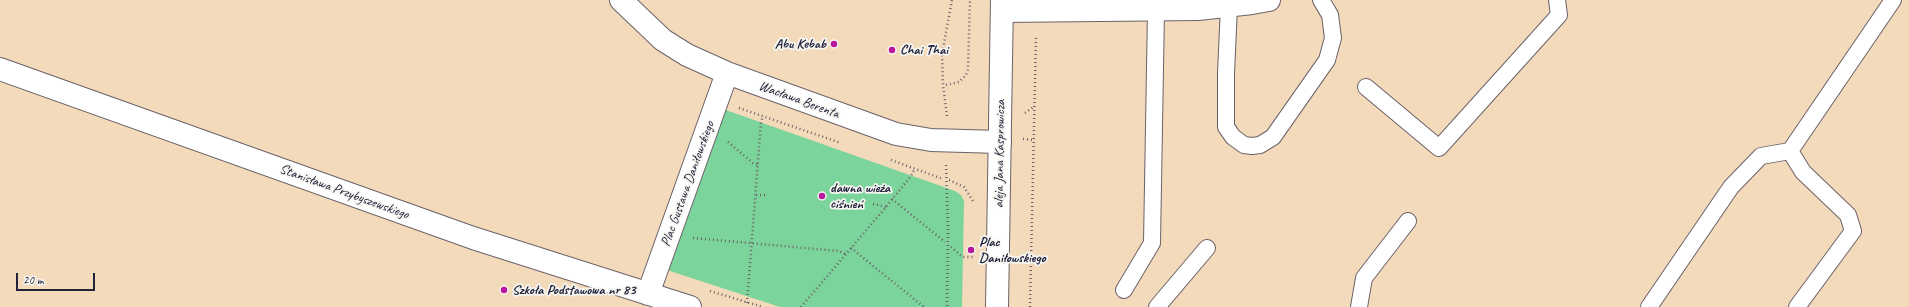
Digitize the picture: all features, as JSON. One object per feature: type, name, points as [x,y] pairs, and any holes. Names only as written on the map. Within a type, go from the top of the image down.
[{"type":"street","name":"Wacława Berenta","points":[[621,0],[664,40],[687,55],[727,73],[896,134],[931,140],[1000,142]]},
{"type":"street","points":[[1002,5],[1156,10],[1198,9],[1269,0]]},
{"type":"street","name":"aleja Jana Kasprowicza","points":[[997,307],[1002,5]]},
{"type":"street","name":"Stanisława Przybyszewskiego","points":[[0,69],[465,235],[690,307]]},
{"type":"street","name":"Plac Gustawa Daniłowskiego","points":[[648,294],[727,73]]},
{"type":"lane","points":[[1229,6],[1226,73],[1226,127],[1233,137],[1244,145],[1252,146],[1260,145],[1273,137],[1327,60],[1333,38],[1330,15],[1321,0]]},
{"type":"lane","points":[[1366,87],[1439,148],[1559,15],[1557,0]]},
{"type":"lane","points":[[1649,307],[1731,187],[1761,156],[1790,151],[1893,0]]},
{"type":"lane","points":[[1124,290],[1152,243],[1156,10]]},
{"type":"lane","points":[[1790,151],[1803,172],[1848,215],[1852,231],[1797,307]]},
{"type":"lane","points":[[1359,307],[1364,278],[1408,221]]},
{"type":"lane","points":[[1158,307],[1207,248]]},
{"type":"path","points":[[948,119],[942,61],[944,40],[952,0]]},
{"type":"path","points":[[946,85],[959,82],[966,75],[968,69],[970,0]]},
{"type":"path","points":[[1030,307],[1036,32]]},
{"type":"path","points":[[717,101],[846,144]]},
{"type":"path","points":[[747,303],[761,122],[763,116]]},
{"type":"path","points":[[708,128],[714,130],[758,165]]},
{"type":"path","points":[[884,157],[943,179]]},
{"type":"path","points":[[946,162],[948,230],[947,307]]},
{"type":"path","points":[[801,307],[886,207],[911,176],[915,168]]},
{"type":"path","points":[[949,180],[964,187],[971,196],[974,206]]},
{"type":"path","points":[[756,195],[767,195]]},
{"type":"path","points":[[892,199],[945,242]]},
{"type":"path","points":[[873,204],[886,207]]},
{"type":"path","points":[[670,234],[839,251],[845,254]]},
{"type":"path","points":[[951,247],[963,257],[973,257]]},
{"type":"path","points":[[851,248],[924,307]]},
{"type":"path","points":[[972,264],[973,250]]},
{"type":"green space","points":[[723,109],[955,191],[961,195],[964,201],[962,307],[780,307],[664,269]]},
{"type":"place","name":"Abu Kebab","points":[[834,44]]},
{"type":"place","name":"Chai Thai","points":[[892,50]]},
{"type":"place","name":"dawna wieża ciśnień","points":[[822,196]]},
{"type":"place","name":"Plac Daniłowskiego","points":[[971,250]]},
{"type":"place","name":"Szkoła Podstawowa nr 83","points":[[504,290]]}]
